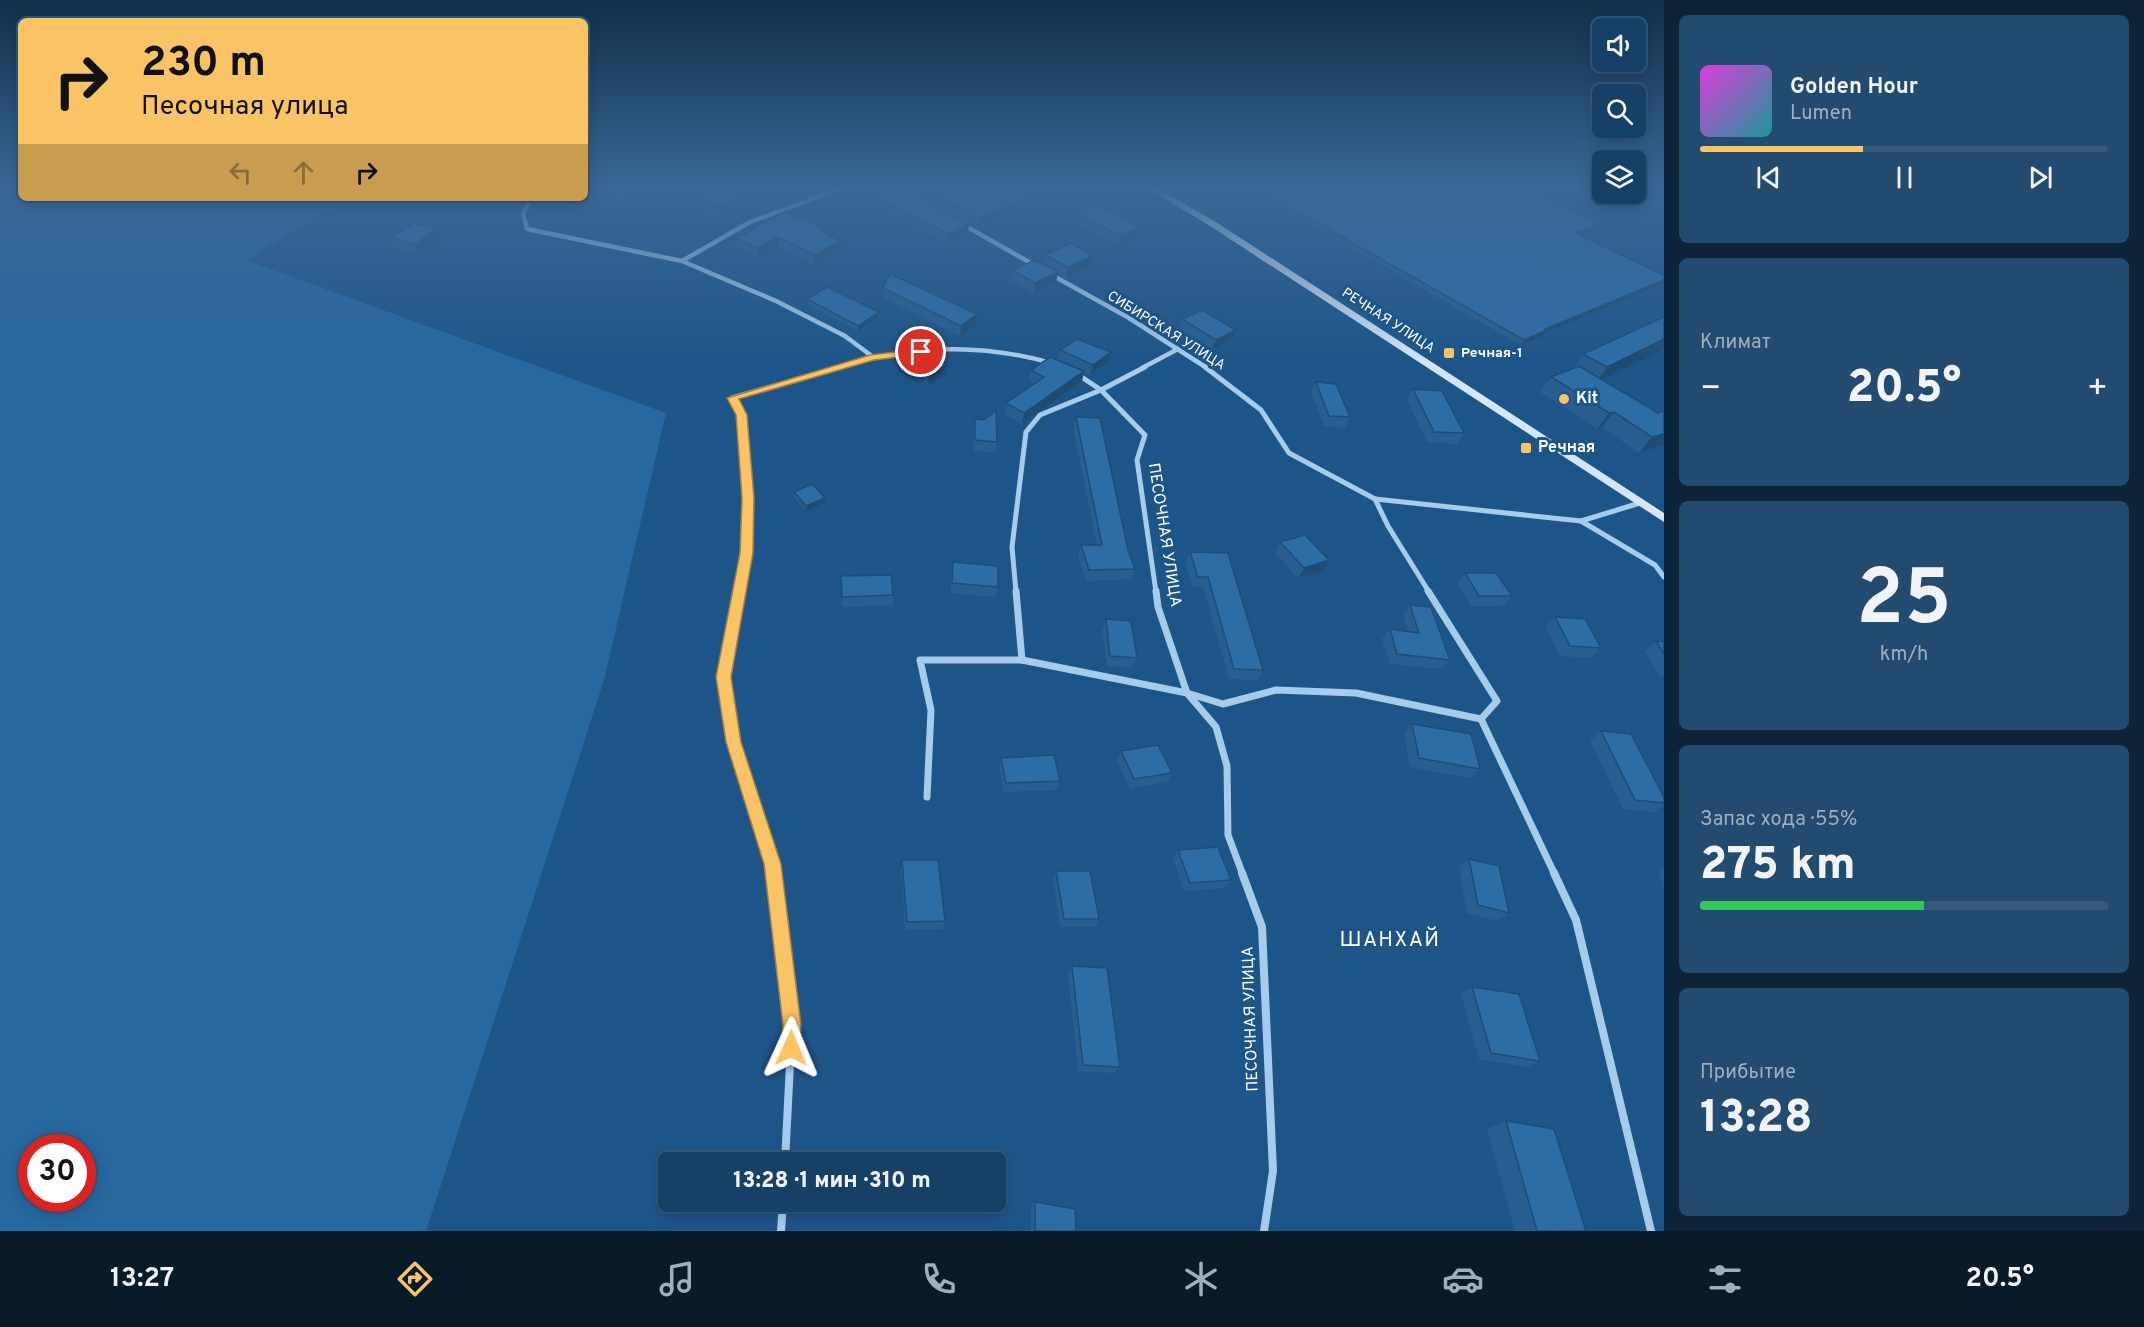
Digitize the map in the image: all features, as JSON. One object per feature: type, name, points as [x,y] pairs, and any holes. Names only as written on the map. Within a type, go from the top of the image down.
[{"type":"main road","name":"РЕЧНАЯ УЛИЦА","points":[[1249,247],[1664,518]]},
{"type":"street","points":[[616,247],[682,261],[776,301],[844,336],[873,357]]},
{"type":"street","points":[[682,261],[703,247]]},
{"type":"street","points":[[1004,247],[1039,267]]},
{"type":"street","name":"СИБИРСКАЯ УЛИЦА","points":[[1049,273],[1209,369],[1261,410],[1289,453],[1375,499]]},
{"type":"street","points":[[786,1152],[792,1025],[774,875],[733,742],[724,677],[747,553],[748,498],[742,415],[732,398],[873,357],[945,350],[994,349],[1034,356],[1061,366]]},
{"type":"street","points":[[1022,660],[1012,547],[1026,432],[1040,415],[1068,401],[1101,390],[1178,349]]},
{"type":"street","name":"ПЕСОЧНАЯ УЛИЦА","points":[[1071,370],[1101,390],[1145,435],[1137,460],[1158,608],[1188,693],[1216,727],[1227,766],[1228,835],[1262,927],[1273,1171],[1264,1231]]},
{"type":"street","points":[[1375,499],[1581,521],[1640,502]]},
{"type":"street","points":[[1375,499],[1388,526],[1497,701],[1481,719]]},
{"type":"street","points":[[1581,521],[1655,565],[1664,577]]},
{"type":"street","points":[[927,796],[931,710],[920,660],[1022,660],[1188,693],[1223,704],[1276,690],[1356,693],[1481,719]]},
{"type":"street","points":[[1481,719],[1576,920],[1651,1231]]},
{"type":"street","points":[[781,1231],[782,1212]]},
{"type":"shaded area","points":[[0,247],[267,247],[246,260],[666,413],[604,680],[426,1231],[0,1231]]},
{"type":"building","points":[[799,247],[829,247],[814,255]]},
{"type":"building","points":[[1061,247],[1079,247],[1093,256],[1068,267],[1045,255]]},
{"type":"building","points":[[1360,247],[1606,247],[1664,275],[1664,280],[1545,329],[1547,330],[1524,340]]},
{"type":"building","points":[[1035,260],[1058,272],[1035,283],[1012,270]]},
{"type":"building","points":[[890,274],[977,314],[961,326],[883,288]]},
{"type":"building","points":[[827,287],[879,312],[858,326],[807,299]]},
{"type":"building","points":[[1202,310],[1236,330],[1216,340],[1182,319]]},
{"type":"building","points":[[1664,317],[1664,339],[1607,367],[1583,354]]},
{"type":"building","points":[[1077,339],[1111,352],[1093,365],[1060,350]]},
{"type":"building","points":[[924,348],[947,365],[929,374],[906,356]]},
{"type":"building","points":[[1050,357],[1084,371],[1024,413],[1006,403],[1044,377],[1031,370]]},
{"type":"building","points":[[1579,366],[1658,413],[1664,411],[1664,434],[1652,437],[1614,412],[1609,413],[1551,377]]},
{"type":"building","points":[[1316,382],[1336,384],[1350,417],[1329,416]]},
{"type":"building","points":[[1413,389],[1442,391],[1464,433],[1434,432]]},
{"type":"building","points":[[996,411],[997,442],[975,440],[975,419],[983,420]]},
{"type":"building","points":[[1076,417],[1100,418],[1128,550],[1135,569],[1089,570],[1081,545],[1102,545]]},
{"type":"building","points":[[812,484],[825,498],[806,506],[794,492]]},
{"type":"building","points":[[1305,535],[1329,560],[1304,568],[1280,542]]},
{"type":"building","points":[[1190,552],[1228,553],[1263,670],[1234,669],[1208,577],[1198,577]]},
{"type":"building","points":[[953,562],[998,566],[998,587],[952,583]]},
{"type":"building","points":[[1465,573],[1496,573],[1512,596],[1479,596]]},
{"type":"building","points":[[891,575],[893,595],[842,597],[841,576]]},
{"type":"building","points":[[1410,605],[1431,607],[1450,660],[1397,654],[1390,629],[1419,633]]},
{"type":"building","points":[[1555,617],[1585,619],[1601,648],[1570,646]]},
{"type":"building","points":[[1106,619],[1131,621],[1137,658],[1110,656]]},
{"type":"building","points":[[1656,641],[1664,642],[1664,654]]},
{"type":"building","points":[[1412,724],[1471,734],[1480,769],[1419,758]]},
{"type":"building","points":[[1601,731],[1631,734],[1664,797],[1664,803],[1635,800]]},
{"type":"building","points":[[1158,745],[1172,773],[1134,779],[1121,751]]},
{"type":"building","points":[[1054,755],[1060,781],[1006,783],[1001,758]]},
{"type":"building","points":[[1218,847],[1231,880],[1190,883],[1178,850]]},
{"type":"building","points":[[1469,859],[1499,866],[1509,913],[1478,905]]},
{"type":"building","points":[[902,860],[938,860],[945,921],[907,922]]},
{"type":"building","points":[[1056,871],[1090,871],[1099,919],[1064,919]]},
{"type":"building","points":[[1072,966],[1107,968],[1120,1067],[1083,1065]]},
{"type":"building","points":[[1472,987],[1519,994],[1540,1061],[1491,1053]]},
{"type":"building","points":[[1506,1121],[1554,1129],[1586,1231],[1537,1231]]},
{"type":"building","points":[[1035,1202],[1075,1209],[1076,1231],[1035,1231]]},
{"type":"place","name":"Речная-1","points":[[1449,353]]},
{"type":"place","name":"Kit","points":[[1564,399]]},
{"type":"place","name":"Речная","points":[[1526,448]]},
{"type":"district","name":"ШАНХАЙ","points":[[1390,940]]},
{"type":"route","points":[[791,1048],[792,1025],[772,864],[733,742],[724,677],[747,553],[748,498],[742,415],[732,398],[873,357],[921,352]]}]
